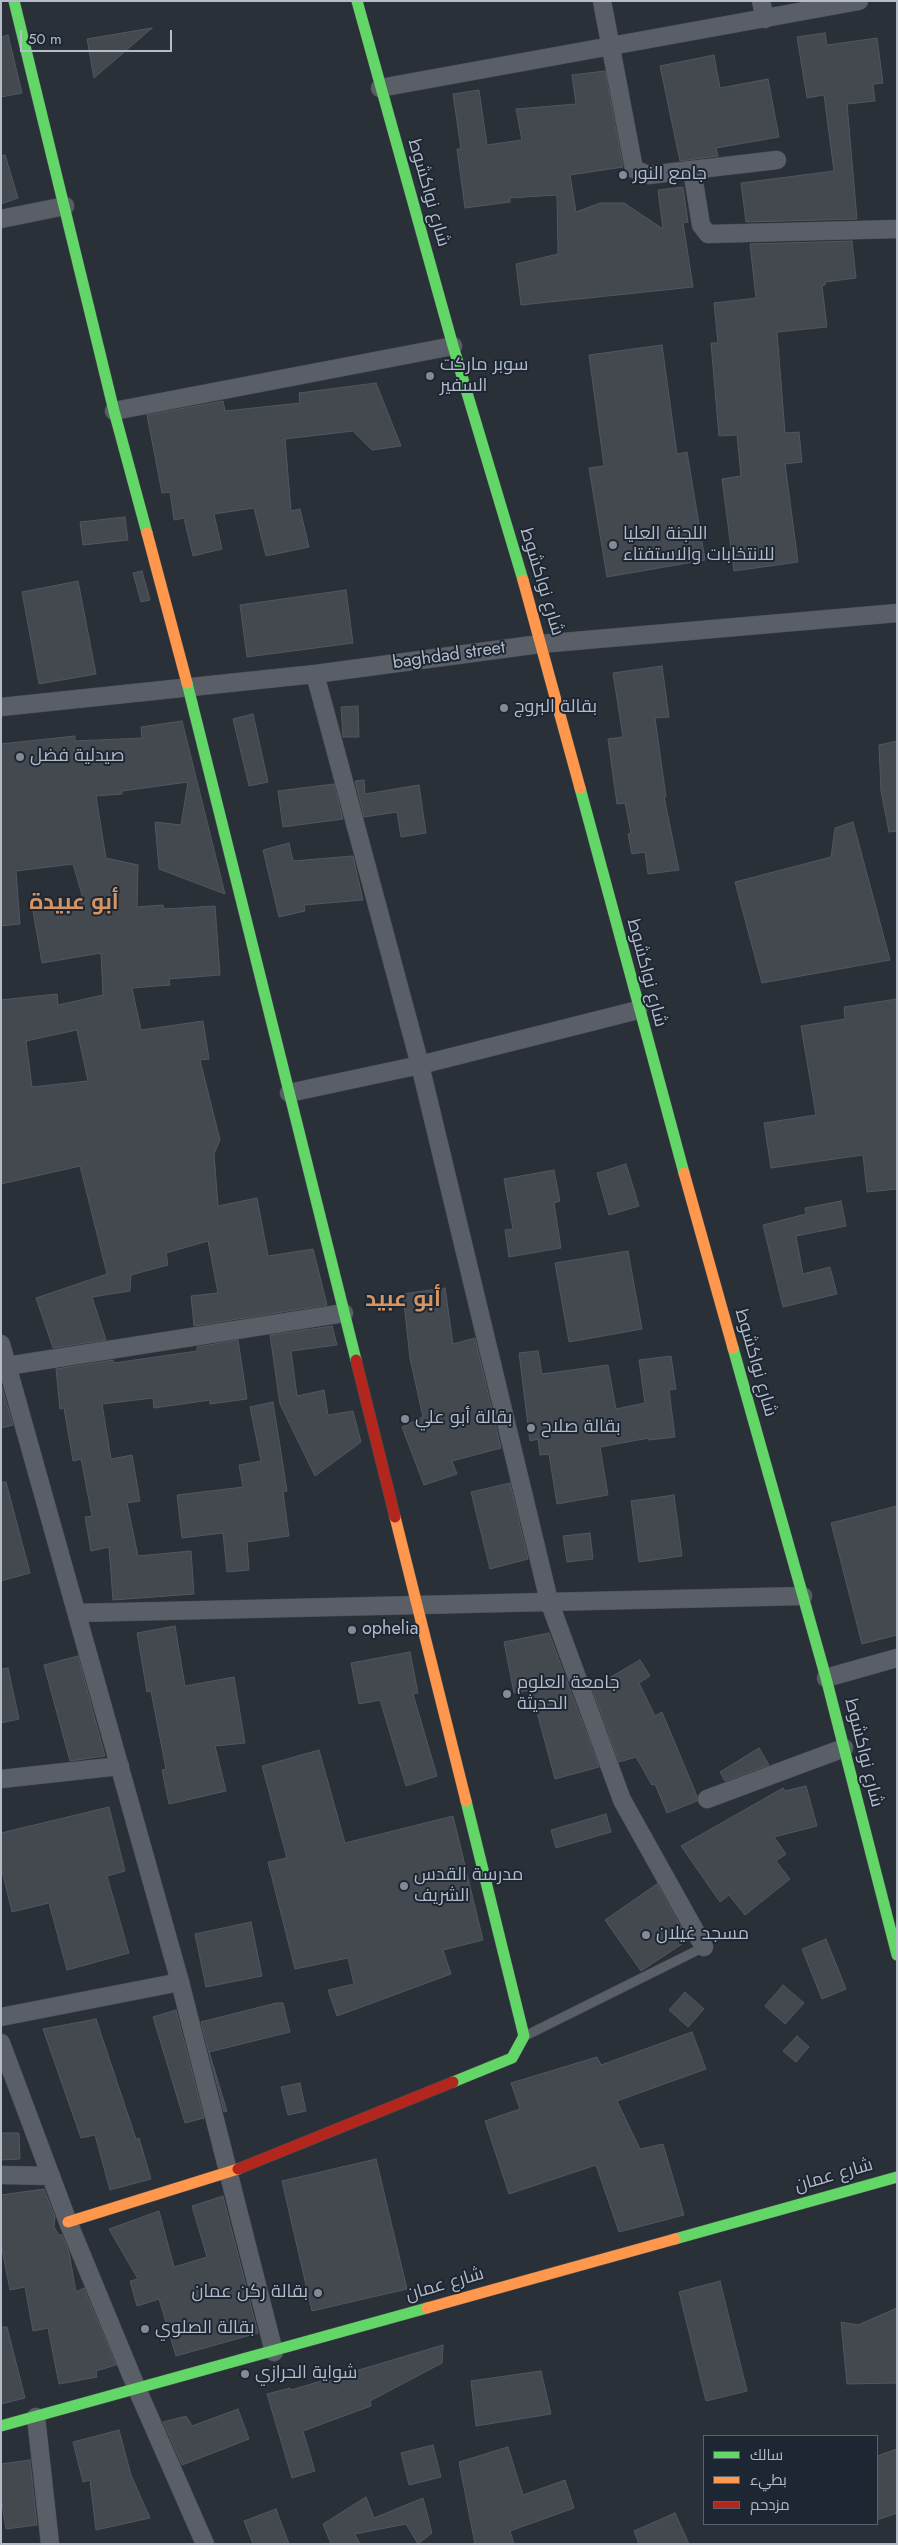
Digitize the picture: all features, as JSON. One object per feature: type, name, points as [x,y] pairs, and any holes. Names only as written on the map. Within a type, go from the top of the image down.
[{"type":"street","name":"شارع نواكشوط","points":[[357,1],[453,346],[540,644],[545,655],[638,1010],[826,1678],[897,1955]]},
{"type":"street","points":[[602,1],[634,169],[648,175],[777,160]]},
{"type":"street","points":[[761,1],[765,19]]},
{"type":"street","points":[[380,88],[859,1]]},
{"type":"street","points":[[17,2],[114,411],[188,687],[524,2036],[512,2058],[229,2173],[68,2222]]},
{"type":"street","points":[[692,170],[701,224],[708,234],[897,229]]},
{"type":"street","points":[[1,219],[65,206]]},
{"type":"street","points":[[114,411],[453,346]]},
{"type":"street","name":"baghdad street","points":[[1,708],[315,674],[540,644],[897,613]]},
{"type":"street","points":[[315,674],[420,1065],[549,1602],[622,1800],[704,1947]]},
{"type":"street","points":[[289,1094],[420,1065],[638,1010]]},
{"type":"street","points":[[7,1366],[344,1313]]},
{"type":"street","points":[[1,1344],[180,1982],[274,2352]]},
{"type":"street","points":[[77,1613],[803,1596]]},
{"type":"street","points":[[826,1678],[897,1658]]},
{"type":"street","points":[[706,1799],[844,1748]]},
{"type":"street","points":[[1,1780],[120,1766]]},
{"type":"street","points":[[1,2017],[180,1982]]},
{"type":"street","points":[[1,2043],[68,2222],[137,2389],[205,2544]]},
{"type":"street","points":[[1,2174],[51,2176]]},
{"type":"street","name":"شارع عمان","points":[[1,2426],[274,2352],[897,2177]]},
{"type":"street","points":[[36,2417],[50,2544]]},
{"type":"lane","points":[[524,2036],[704,1947]]},
{"type":"building","points":[[152,28],[94,78],[87,39]]},
{"type":"building","points":[[825,33],[827,45],[877,38],[883,83],[873,84],[875,101],[847,104],[857,219],[746,222],[741,183],[834,171],[824,95],[807,98],[797,37]]},
{"type":"building","points":[[8,35],[22,93],[1,97],[1,37]]},
{"type":"building","points":[[714,55],[720,88],[768,79],[779,137],[716,148],[718,156],[680,161],[660,66]]},
{"type":"building","points":[[605,71],[623,167],[570,175],[576,212],[600,203],[624,203],[663,229],[658,190],[683,187],[688,222],[683,223],[693,287],[521,305],[516,264],[558,254],[557,195],[510,198],[510,202],[465,208],[457,149],[461,149],[453,94],[479,90],[487,145],[522,140],[516,109],[576,104],[572,75]]},
{"type":"building","points":[[5,155],[18,198],[1,204],[1,156]]},
{"type":"building","points":[[852,241],[856,278],[825,282],[825,285],[822,286],[827,327],[777,332],[785,433],[799,432],[802,462],[785,464],[798,562],[734,571],[722,479],[741,476],[737,435],[719,436],[711,343],[718,343],[714,303],[756,298],[750,244]]},
{"type":"building","points":[[662,345],[677,454],[687,452],[705,560],[607,577],[589,468],[604,466],[589,355]]},
{"type":"building","points":[[376,383],[401,446],[372,450],[353,431],[285,439],[291,511],[300,509],[309,547],[266,556],[254,508],[214,514],[222,549],[193,556],[184,518],[174,520],[170,492],[162,493],[147,415],[223,401],[225,411],[300,403],[299,393]]},
{"type":"building","points":[[125,517],[128,540],[83,545],[80,522]]},
{"type":"building","points":[[142,571],[150,600],[141,602],[133,573]]},
{"type":"building","points":[[78,581],[96,674],[39,684],[22,592]]},
{"type":"building","points":[[346,590],[353,643],[247,657],[240,605]]},
{"type":"building","points":[[662,666],[669,717],[655,718],[666,797],[664,797],[679,870],[648,874],[645,852],[632,854],[628,834],[631,833],[625,803],[617,804],[608,739],[623,737],[613,673]]},
{"type":"building","points":[[358,706],[359,737],[343,737],[341,707]]},
{"type":"building","points":[[253,714],[268,782],[249,786],[233,719]]},
{"type":"building","points":[[182,721],[225,894],[159,869],[155,822],[181,825],[188,782],[122,791],[122,794],[96,796],[106,858],[138,865],[137,907],[163,905],[164,909],[215,906],[220,975],[169,979],[170,985],[132,988],[141,1030],[203,1021],[209,1059],[200,1060],[220,1140],[214,1154],[218,1206],[257,1198],[268,1256],[313,1249],[327,1305],[194,1326],[191,1296],[218,1293],[208,1241],[166,1253],[168,1265],[131,1275],[130,1291],[92,1297],[106,1340],[53,1348],[36,1298],[107,1274],[80,1166],[1,1184],[1,1000],[57,994],[58,1005],[103,995],[101,953],[42,963],[33,911],[84,902],[73,864],[16,871],[20,924],[1,926],[1,744],[75,736],[75,741],[142,738],[141,727]],"holes":[[[77,1030],[88,1081],[32,1087],[26,1041]]]},
{"type":"building","points":[[897,741],[897,831],[889,832],[881,791],[879,745]]},
{"type":"building","points":[[364,780],[365,794],[419,785],[426,833],[401,837],[397,812],[364,817],[355,781]]},
{"type":"building","points":[[334,784],[343,819],[283,827],[278,791]]},
{"type":"building","points":[[853,822],[890,960],[762,983],[735,882],[831,857],[835,828]]},
{"type":"building","points":[[289,843],[293,861],[353,856],[363,900],[304,905],[305,911],[279,917],[263,850]]},
{"type":"building","points":[[897,999],[897,1189],[867,1192],[863,1155],[771,1168],[764,1123],[816,1115],[801,1026],[845,1019],[844,1007]]},
{"type":"building","points":[[626,1164],[639,1206],[609,1215],[597,1173]]},
{"type":"building","points":[[554,1170],[560,1201],[554,1203],[561,1248],[509,1257],[505,1230],[513,1229],[504,1179]]},
{"type":"building","points":[[841,1201],[846,1226],[796,1236],[803,1274],[830,1267],[837,1294],[783,1307],[763,1225],[806,1214],[805,1208]]},
{"type":"building","points":[[628,1251],[642,1329],[569,1342],[555,1263]]},
{"type":"building","points":[[445,1288],[453,1344],[475,1338],[501,1448],[452,1461],[457,1474],[424,1485],[402,1427],[423,1417],[410,1358],[403,1294]]},
{"type":"building","points":[[332,1326],[337,1345],[291,1351],[297,1396],[324,1390],[328,1415],[353,1411],[361,1442],[315,1476],[280,1404],[270,1335]]},
{"type":"building","points":[[238,1340],[247,1399],[210,1404],[210,1400],[154,1408],[153,1398],[102,1404],[111,1459],[132,1455],[140,1501],[127,1503],[138,1556],[191,1551],[194,1594],[113,1600],[109,1547],[91,1551],[85,1517],[92,1516],[81,1459],[73,1461],[64,1408],[60,1409],[56,1369],[113,1360],[114,1363],[197,1351],[197,1347]]},
{"type":"building","points":[[538,1351],[542,1374],[608,1365],[616,1409],[645,1403],[639,1360],[671,1356],[676,1389],[669,1390],[675,1437],[649,1440],[649,1438],[600,1447],[608,1495],[557,1504],[549,1454],[540,1455],[538,1439],[530,1441],[519,1353]]},
{"type":"building","points":[[1,1384],[13,1425],[1,1428]]},
{"type":"building","points":[[273,1402],[287,1491],[283,1492],[289,1536],[247,1542],[249,1570],[227,1572],[223,1533],[182,1538],[177,1495],[243,1487],[239,1465],[261,1461],[250,1407]]},
{"type":"building","points":[[1,1482],[6,1482],[30,1573],[1,1581]]},
{"type":"building","points":[[510,1483],[528,1559],[490,1569],[471,1492]]},
{"type":"building","points":[[674,1495],[682,1556],[639,1562],[631,1501]]},
{"type":"building","points":[[897,1506],[897,1635],[862,1644],[831,1523]]},
{"type":"building","points":[[590,1533],[593,1559],[567,1562],[563,1536]]},
{"type":"building","points":[[175,1626],[185,1686],[234,1677],[245,1743],[215,1746],[226,1791],[169,1804],[162,1770],[166,1769],[151,1691],[147,1692],[137,1633]]},
{"type":"building","points":[[549,1633],[599,1767],[555,1779],[531,1690],[514,1693],[504,1642]]},
{"type":"building","points":[[410,1652],[418,1693],[413,1694],[437,1776],[406,1786],[380,1700],[359,1704],[351,1663]]},
{"type":"building","points":[[78,1656],[105,1756],[70,1761],[44,1665]]},
{"type":"building","points":[[640,1660],[650,1676],[639,1683],[655,1716],[662,1712],[697,1796],[697,1801],[667,1813],[655,1784],[652,1785],[636,1757],[619,1762],[592,1688]]},
{"type":"building","points":[[8,1668],[19,1719],[1,1723],[1,1669]]},
{"type":"building","points":[[759,1748],[769,1765],[725,1781],[720,1772]]},
{"type":"building","points":[[319,1750],[345,1843],[453,1816],[483,1940],[443,1950],[451,1974],[337,2016],[328,1990],[354,1984],[348,1958],[295,1969],[268,1862],[287,1858],[262,1766]]},
{"type":"building","points":[[806,1786],[817,1826],[774,1837],[786,1854],[776,1861],[790,1879],[745,1915],[729,1895],[720,1902],[681,1846],[783,1788],[785,1791]]},
{"type":"building","points":[[109,1807],[125,1871],[107,1876],[129,1953],[67,1970],[49,1903],[12,1912],[1,1866],[1,1833]]},
{"type":"building","points":[[606,1814],[611,1832],[556,1848],[551,1830]]},
{"type":"building","points":[[657,1884],[688,1940],[641,1971],[605,1920]]},
{"type":"building","points":[[251,1922],[262,1976],[206,1987],[195,1934]]},
{"type":"building","points":[[826,1939],[846,1989],[822,1999],[802,1949]]},
{"type":"building","points":[[783,1985],[804,2003],[785,2024],[765,2006]]},
{"type":"building","points":[[685,1992],[704,2009],[688,2027],[669,2010]]},
{"type":"building","points":[[276,2003],[283,2003],[290,2032],[209,2052],[227,2111],[224,2112],[201,2022]]},
{"type":"building","points":[[176,2010],[204,2118],[185,2123],[153,2017]]},
{"type":"building","points":[[96,2019],[136,2139],[139,2138],[151,2179],[110,2190],[95,2135],[81,2138],[43,2029]]},
{"type":"building","points":[[692,2032],[706,2069],[617,2101],[640,2149],[663,2144],[684,2215],[619,2232],[596,2165],[509,2194],[485,2121],[520,2109],[511,2083],[597,2057],[601,2065]]},
{"type":"building","points":[[797,2036],[809,2047],[796,2062],[783,2051]]},
{"type":"building","points":[[300,2083],[306,2111],[288,2115],[281,2087]]},
{"type":"building","points":[[1,2133],[19,2133],[20,2159],[1,2160]]},
{"type":"building","points":[[376,2159],[407,2289],[312,2311],[282,2181]]},
{"type":"building","points":[[44,2189],[55,2217],[54,2227],[59,2235],[62,2235],[69,2252],[76,2292],[84,2288],[116,2365],[96,2371],[97,2377],[59,2384],[48,2328],[33,2331],[25,2287],[10,2290],[1,2244],[1,2195]]},
{"type":"building","points":[[223,2196],[258,2333],[176,2356],[159,2299],[137,2306],[130,2281],[138,2279],[109,2229],[159,2211],[174,2267],[207,2257],[192,2206]]},
{"type":"building","points":[[720,2281],[747,2391],[706,2401],[679,2292]]},
{"type":"building","points":[[897,2308],[897,2383],[847,2384],[841,2322],[858,2325]]},
{"type":"building","points":[[1,2327],[7,2327],[25,2398],[1,2404]]},
{"type":"building","points":[[443,2345],[442,2363],[370,2401],[371,2406],[303,2431],[315,2471],[292,2478],[267,2394],[290,2388],[291,2390]]},
{"type":"building","points":[[541,2371],[551,2414],[476,2426],[471,2381]]},
{"type":"building","points":[[238,2409],[249,2439],[182,2465],[163,2422],[186,2416],[192,2426]]},
{"type":"building","points":[[119,2430],[131,2475],[150,2518],[96,2530],[90,2480],[83,2482],[73,2442]]},
{"type":"building","points":[[433,2445],[441,2477],[409,2485],[401,2453]]},
{"type":"building","points":[[508,2447],[523,2495],[565,2480],[574,2508],[510,2531],[514,2544],[475,2544],[459,2462]]},
{"type":"building","points":[[897,2449],[897,2513],[878,2520],[878,2456]]},
{"type":"building","points":[[30,2460],[37,2525],[6,2529],[1,2498],[1,2464]]},
{"type":"building","points":[[366,2497],[374,2518],[423,2498],[432,2533],[418,2544],[406,2524],[355,2534],[360,2544],[331,2544],[323,2524]]},
{"type":"building","points":[[276,2509],[289,2544],[253,2544],[244,2521]]},
{"type":"building","points":[[675,2513],[689,2544],[639,2544],[634,2531]]},
{"type":"traffic: fast","points":[[14,1],[114,411],[147,533]]},
{"type":"traffic: fast","points":[[357,1],[453,346],[523,580]]},
{"type":"traffic: fast","points":[[187,683],[356,1360]]},
{"type":"traffic: fast","points":[[580,788],[684,1173]]},
{"type":"traffic: fast","points":[[733,1348],[826,1678],[897,1955]]},
{"type":"traffic: fast","points":[[453,2082],[512,2058],[524,2036],[466,1801]]},
{"type":"traffic: fast","points":[[675,2239],[897,2177]]},
{"type":"traffic: fast","points":[[1,2426],[427,2308]]},
{"type":"traffic: slow","points":[[147,533],[187,683]]},
{"type":"traffic: slow","points":[[523,580],[580,788]]},
{"type":"traffic: slow","points":[[684,1173],[733,1348]]},
{"type":"traffic: slow","points":[[395,1517],[466,1801]]},
{"type":"traffic: slow","points":[[68,2222],[238,2169]]},
{"type":"traffic: slow","points":[[427,2308],[675,2239]]},
{"type":"traffic: jam","points":[[356,1360],[395,1517]]},
{"type":"traffic: jam","points":[[238,2169],[453,2082]]},
{"type":"place","name":"جامع النور","points":[[623,175]]},
{"type":"place","name":"سوبر ماركت السفير","points":[[430,376]]},
{"type":"place","name":"اللجنة العليا للانتخابات والاستفتاء","points":[[613,545]]},
{"type":"place","name":"بقالة البروج","points":[[504,708]]},
{"type":"place","name":"صيدلية فضل","points":[[20,757]]},
{"type":"place","name":"بقالة أبو علي","points":[[405,1419]]},
{"type":"place","name":"بقالة صلاح","points":[[531,1428]]},
{"type":"place","name":"ophelia","points":[[352,1630]]},
{"type":"place","name":"جامعة العلوم الحديثة","points":[[507,1694]]},
{"type":"place","name":"مدرسة القدس الشريف","points":[[404,1886]]},
{"type":"place","name":"مسجد غيلان","points":[[646,1935]]},
{"type":"place","name":"بقالة ركن عمان","points":[[318,2293]]},
{"type":"place","name":"بقالة الصلوي","points":[[145,2329]]},
{"type":"place","name":"شواية الحرازي","points":[[245,2374]]},
{"type":"district","name":"أبو عبيدة","points":[[74,904]]},
{"type":"district","name":"أبو عبيد","points":[[403,1301]]}]
